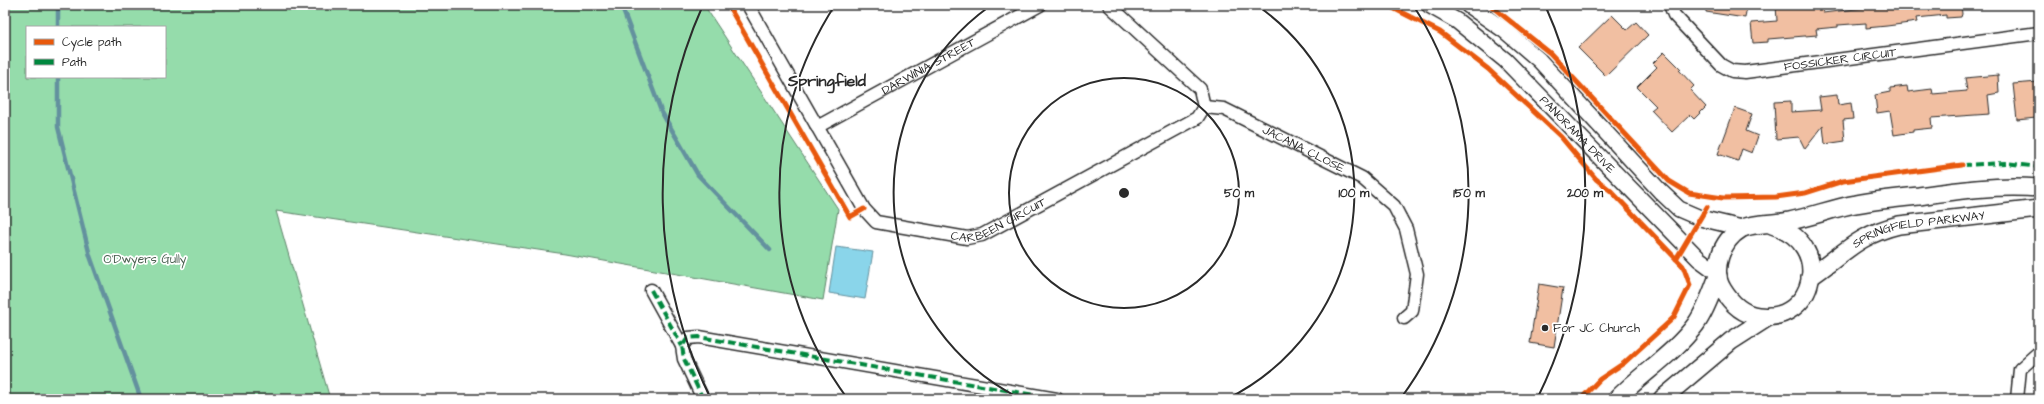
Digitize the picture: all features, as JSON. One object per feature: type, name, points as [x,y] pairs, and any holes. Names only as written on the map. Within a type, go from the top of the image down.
[{"type":"main road","points":[[1617,399],[1672,350],[1696,324],[1705,308],[1718,275],[1722,252],[1727,243],[1742,228],[1753,225],[1772,225],[1855,204],[1989,186],[2039,188]]},
{"type":"main road","name":"SPRINGFIELD PARKWAY","points":[[1810,277],[1828,265],[1845,249],[1881,229],[1898,225],[2039,208]]},
{"type":"main road","points":[[1662,399],[1732,341],[1770,316],[1792,308],[1802,300],[1807,291],[1811,264],[1801,240],[1786,229],[1772,225]]},
{"type":"main road","points":[[1718,275],[1721,287],[1737,307],[1758,316],[1770,316]]},
{"type":"street","name":"CARBEEN CIRCUIT","points":[[748,5],[864,209],[876,222],[966,238],[982,235],[1196,118],[1204,107]]},
{"type":"street","name":"DARWINIA STREET","points":[[817,127],[1040,5]]},
{"type":"street","points":[[1108,5],[1200,89],[1204,107]]},
{"type":"street","name":"PANORAMA DRIVE","points":[[1429,5],[1457,21],[1505,60],[1699,259],[1718,275]]},
{"type":"street","name":"PANORAMA DRIVE","points":[[1468,5],[1504,30],[1539,60],[1660,192],[1679,209],[1700,218],[1742,228]]},
{"type":"street","name":"FOSSICKER CIRCUIT","points":[[1670,5],[1674,15],[1721,65],[1732,70],[1745,72],[2039,33]]},
{"type":"street","name":"JACANA CLOSE","points":[[1204,107],[1224,109],[1362,178],[1394,206],[1406,229],[1417,274],[1412,311],[1404,318]]},
{"type":"street","points":[[651,290],[682,346],[684,359],[703,399]]},
{"type":"street","points":[[682,346],[688,338],[700,337],[1057,399]]},
{"type":"street","points":[[2017,399],[2020,369],[2039,352]]},
{"type":"green space","name":"O'Dwyers Gully","points":[[5,5],[704,5],[838,209],[823,300],[565,254],[276,211],[330,399],[5,399]]},
{"type":"water","points":[[836,247],[873,252],[865,299],[829,293]]},
{"type":"building","points":[[1706,5],[1747,5],[1745,18],[1706,12]]},
{"type":"building","points":[[1776,5],[1822,5],[1823,13],[1864,8],[1864,5],[1961,5],[1962,14],[1961,17],[1946,18],[1946,15],[1916,18],[1917,22],[1866,28],[1866,23],[1838,25],[1838,27],[1816,29],[1817,35],[1768,39],[1768,42],[1753,43],[1751,23],[1777,21]]},
{"type":"building","points":[[1612,15],[1627,30],[1636,22],[1648,35],[1606,76],[1578,48]]},
{"type":"building","points":[[1664,52],[1681,69],[1679,70],[1694,86],[1690,90],[1706,107],[1694,119],[1690,115],[1672,132],[1651,110],[1656,106],[1637,87],[1657,67],[1653,63]]},
{"type":"building","points":[[1998,75],[1999,93],[1988,95],[1990,114],[1931,118],[1932,128],[1913,130],[1913,132],[1894,135],[1890,111],[1877,113],[1875,95],[1890,92],[1890,88],[1907,86],[1908,92],[1932,89],[1933,94],[1967,91],[1965,78]]},
{"type":"building","points":[[2039,82],[2039,102],[2035,103],[2036,118],[2017,120],[2013,84]]},
{"type":"building","points":[[1837,95],[1838,105],[1851,103],[1853,119],[1843,120],[1845,141],[1825,144],[1823,126],[1805,149],[1799,137],[1776,139],[1774,102],[1791,101],[1791,112],[1821,110],[1819,97]]},
{"type":"building","points":[[1735,108],[1752,114],[1746,131],[1758,136],[1752,153],[1742,149],[1738,161],[1718,154]]},
{"type":"building","name":"For JC Church","points":[[1539,284],[1563,288],[1554,347],[1530,343]]},
{"type":"waterway","points":[[58,5],[58,26]]},
{"type":"waterway","points":[[621,5],[661,111],[698,175],[770,250]]},
{"type":"waterway","points":[[58,78],[58,127],[90,256],[141,399]]},
{"type":"marked path","points":[[1962,165],[2006,163],[2039,167]]},
{"type":"marked path","points":[[651,290],[682,346]]},
{"type":"marked path","points":[[703,399],[684,359],[682,346],[688,338],[699,337],[1057,399]]},
{"type":"cycle path","points":[[728,5],[850,217],[864,209]]},
{"type":"cycle path","points":[[1387,5],[1440,32],[1488,69],[1561,137],[1596,179],[1611,191],[1683,266],[1690,285],[1674,317],[1624,363],[1600,379],[1581,399]]},
{"type":"cycle path","points":[[1490,5],[1550,53],[1669,181],[1689,193],[1723,198],[1776,197],[1805,193],[1843,181],[1962,165]]},
{"type":"cycle path","points":[[1676,259],[1707,207]]},
{"type":"place","name":"For JC Church","points":[[1545,328]]},
{"type":"district","name":"Springfield","points":[[827,81]]}]
